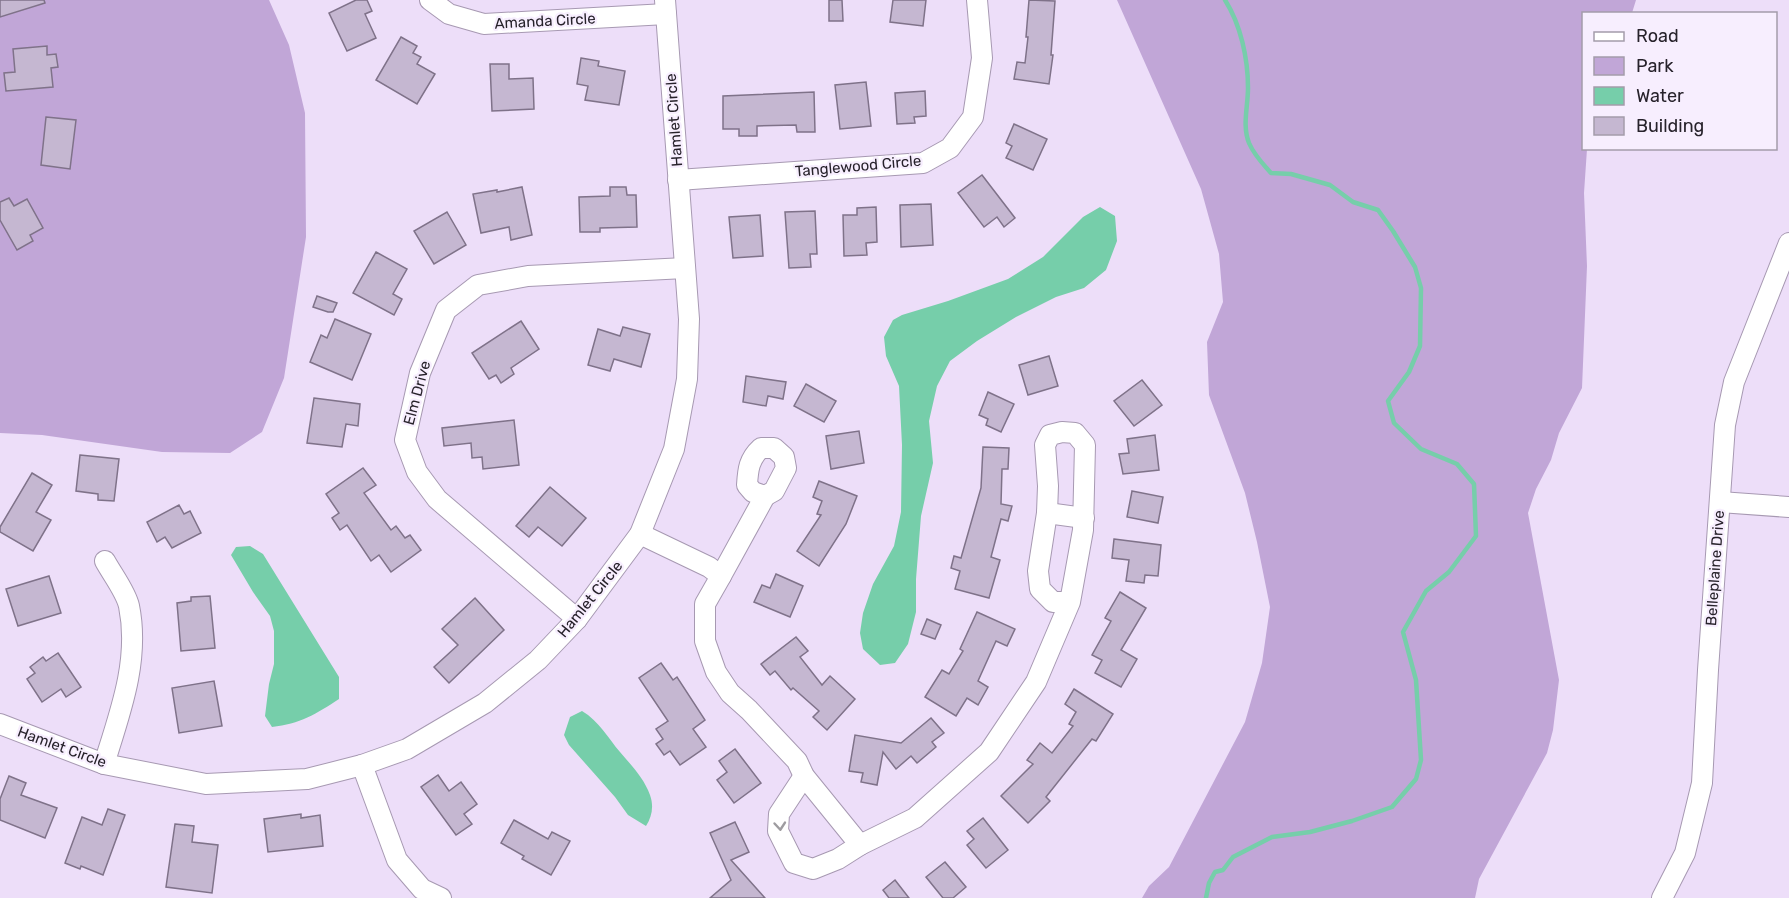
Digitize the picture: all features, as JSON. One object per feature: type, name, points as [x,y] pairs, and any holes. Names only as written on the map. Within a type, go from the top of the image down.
[{"type":"street","name":"Amanda Circle","points":[[430,0],[449,14],[484,24],[665,7]]},
{"type":"street","name":"Tanglewood Circle","points":[[678,180],[923,162],[950,148],[973,117],[982,58],[977,0]]},
{"type":"street","name":"Hamlet Circle","points":[[0,724],[104,764],[206,784],[307,779],[362,765],[407,749],[485,703],[538,660],[577,619],[640,534],[674,449],[687,379],[689,319],[665,7]]},
{"type":"street","name":"Belleplaine Drive","points":[[1662,898],[1685,853],[1702,783],[1725,425],[1734,382],[1788,248]]},
{"type":"street","name":"Elm Drive","points":[[577,619],[437,499],[417,472],[405,440],[420,373],[446,310],[478,285],[528,276],[685,268]]},
{"type":"street","points":[[804,776],[779,814],[778,831],[794,863],[813,869],[915,818],[989,753],[1036,682],[1070,602],[1084,518],[1085,445],[1075,433],[1062,432],[1050,435],[1045,445],[1047,513],[1038,570],[1040,589],[1053,602],[1070,602]]},
{"type":"street","points":[[765,496],[705,604],[705,641],[716,672],[730,693],[796,761],[804,776],[860,845]]},
{"type":"street","points":[[1720,502],[1789,507]]},
{"type":"street","points":[[1047,513],[1084,518]]},
{"type":"street","points":[[640,534],[709,567],[721,576]]},
{"type":"street","points":[[104,764],[125,699],[133,644],[128,604],[105,561]]},
{"type":"street","points":[[362,765],[398,860],[422,889],[441,898]]},
{"type":"green space","points":[[0,0],[269,0],[289,45],[305,113],[306,237],[284,378],[262,432],[230,453],[162,452],[42,435],[0,433]]},
{"type":"green space","points":[[1117,0],[1636,0],[1632,12],[1582,12],[1582,150],[1587,150],[1584,193],[1587,266],[1582,388],[1559,433],[1551,460],[1536,489],[1528,513],[1559,680],[1553,730],[1547,753],[1479,879],[1475,898],[1142,898],[1149,886],[1169,867],[1245,722],[1262,663],[1270,607],[1245,493],[1209,395],[1207,342],[1223,302],[1219,254],[1201,189]]},
{"type":"water","points":[[1100,207],[1115,216],[1117,241],[1106,270],[1084,288],[1056,297],[1016,317],[977,341],[950,361],[937,386],[929,421],[933,463],[921,516],[916,612],[908,644],[895,663],[880,665],[863,649],[860,633],[863,613],[873,584],[894,546],[901,512],[902,445],[899,386],[886,356],[884,337],[893,320],[902,315],[1008,279],[1043,257],[1083,217]]},
{"type":"water","points":[[250,546],[263,554],[339,677],[339,699],[307,718],[282,726],[272,727],[265,716],[274,664],[274,631],[270,616],[231,555],[236,547]]},
{"type":"water","points":[[582,711],[598,725],[644,783],[650,795],[652,807],[646,826],[628,815],[569,745],[564,735],[570,717]]},
{"type":"building","points":[[0,0],[44,0],[45,3],[0,17]]},
{"type":"building","points":[[356,0],[367,0],[372,11],[365,14],[376,38],[347,51],[329,13]]},
{"type":"building","points":[[829,0],[842,0],[843,21],[829,21]]},
{"type":"building","points":[[893,0],[926,0],[923,26],[890,22]]},
{"type":"building","points":[[1029,0],[1055,1],[1051,55],[1053,55],[1049,84],[1014,79],[1017,62],[1025,63]]},
{"type":"building","points":[[401,37],[417,46],[413,53],[421,57],[417,64],[435,74],[417,104],[376,80]]},
{"type":"building","points":[[47,46],[47,55],[56,54],[58,67],[51,68],[53,87],[6,91],[4,73],[15,72],[13,49]]},
{"type":"building","points":[[581,58],[599,61],[598,66],[625,71],[619,105],[585,100],[588,86],[577,84]]},
{"type":"building","points":[[490,64],[509,64],[509,79],[533,78],[534,109],[492,111]]},
{"type":"building","points":[[866,82],[871,126],[840,129],[835,85]]},
{"type":"building","points":[[925,91],[926,116],[914,117],[915,123],[897,124],[895,93]]},
{"type":"building","points":[[814,92],[815,132],[797,132],[796,125],[757,126],[757,136],[739,136],[739,129],[723,129],[723,96]]},
{"type":"building","points":[[46,117],[76,120],[70,169],[41,165]]},
{"type":"building","points":[[1014,124],[1047,139],[1033,170],[1006,158],[1012,146],[1006,143]]},
{"type":"building","points":[[982,175],[1015,218],[1004,227],[997,217],[984,227],[958,193]]},
{"type":"building","points":[[522,187],[532,235],[511,240],[509,227],[481,233],[473,194]]},
{"type":"building","points":[[610,187],[626,187],[627,195],[636,195],[637,227],[600,228],[600,232],[580,232],[579,197],[610,196]]},
{"type":"building","points":[[9,198],[14,206],[27,199],[43,228],[30,235],[33,241],[17,250],[0,220],[0,202]]},
{"type":"building","points":[[931,204],[933,245],[901,247],[900,205]]},
{"type":"building","points":[[876,207],[877,242],[866,243],[867,255],[844,256],[843,215],[857,215],[857,208]]},
{"type":"building","points":[[815,211],[817,254],[810,254],[811,267],[789,268],[785,212]]},
{"type":"building","points":[[447,212],[466,245],[434,264],[414,231]]},
{"type":"building","points":[[760,215],[763,256],[733,258],[729,217]]},
{"type":"building","points":[[376,252],[407,269],[393,294],[402,299],[394,315],[353,293]]},
{"type":"building","points":[[317,296],[337,303],[333,312],[313,307]]},
{"type":"building","points":[[335,319],[371,334],[352,380],[310,362],[321,335],[327,338]]},
{"type":"building","points":[[521,321],[539,349],[511,368],[514,374],[501,383],[496,375],[489,379],[472,353]]},
{"type":"building","points":[[623,327],[650,334],[641,367],[614,359],[610,371],[588,365],[598,329],[620,336]]},
{"type":"building","points":[[1049,356],[1058,386],[1028,395],[1019,365]]},
{"type":"building","points":[[746,376],[786,382],[783,399],[768,396],[766,406],[743,402]]},
{"type":"building","points":[[1142,380],[1162,405],[1134,426],[1114,401]]},
{"type":"building","points":[[806,384],[836,401],[824,422],[794,406]]},
{"type":"building","points":[[988,392],[1014,404],[1001,432],[986,425],[988,419],[979,415]]},
{"type":"building","points":[[314,398],[360,404],[358,426],[346,424],[342,447],[307,443]]},
{"type":"building","points":[[514,420],[519,465],[483,469],[482,457],[472,458],[471,443],[444,446],[442,428]]},
{"type":"building","points":[[859,431],[864,463],[831,469],[826,436]]},
{"type":"building","points":[[1155,435],[1159,470],[1123,474],[1119,454],[1129,453],[1127,439]]},
{"type":"building","points":[[983,447],[1009,448],[1008,469],[1002,469],[1001,504],[1012,506],[1008,521],[1001,519],[991,557],[1000,560],[989,598],[955,589],[960,571],[951,568],[954,556],[961,558],[981,488]]},
{"type":"building","points":[[80,455],[119,459],[114,501],[98,500],[98,494],[76,491]]},
{"type":"building","points":[[363,468],[376,485],[364,493],[391,530],[396,526],[405,538],[410,535],[421,550],[391,572],[379,555],[371,561],[347,525],[340,530],[332,518],[339,513],[326,494]]},
{"type":"building","points":[[32,473],[52,485],[36,512],[51,520],[33,551],[0,532],[0,527]]},
{"type":"building","points":[[819,481],[857,496],[846,524],[819,566],[797,551],[821,515],[817,514],[822,501],[813,497]]},
{"type":"building","points":[[550,487],[586,518],[562,546],[538,527],[529,537],[516,526]]},
{"type":"building","points":[[1132,491],[1163,497],[1158,523],[1127,517]]},
{"type":"building","points":[[179,505],[184,514],[190,511],[201,533],[172,548],[165,537],[157,542],[147,522]]},
{"type":"building","points":[[1114,539],[1161,545],[1158,576],[1145,575],[1144,583],[1126,581],[1129,560],[1112,558]]},
{"type":"building","points":[[776,574],[803,586],[790,617],[754,602],[762,585],[770,588]]},
{"type":"building","points":[[49,576],[61,613],[18,626],[6,589]]},
{"type":"building","points":[[1120,592],[1146,608],[1121,650],[1137,659],[1121,687],[1095,673],[1102,660],[1092,655],[1111,621],[1105,618]]},
{"type":"building","points":[[210,596],[215,648],[181,651],[177,603],[191,601],[191,597]]},
{"type":"building","points":[[475,598],[504,630],[449,683],[434,667],[458,645],[442,629]]},
{"type":"building","points":[[977,612],[1015,629],[1007,646],[996,641],[978,681],[988,687],[978,705],[967,698],[956,716],[925,697],[942,670],[949,674],[963,651],[960,649]]},
{"type":"building","points":[[927,619],[941,625],[935,639],[921,634]]},
{"type":"building","points":[[796,637],[808,651],[800,657],[822,685],[830,676],[855,699],[827,730],[813,717],[819,711],[793,688],[791,690],[775,671],[770,675],[761,664]]},
{"type":"building","points":[[58,653],[81,687],[66,697],[61,689],[42,702],[27,679],[35,673],[30,667],[43,657],[46,661]]},
{"type":"building","points":[[661,663],[673,680],[677,677],[705,720],[693,729],[706,747],[680,765],[670,751],[664,755],[656,744],[663,739],[656,729],[668,721],[639,678]]},
{"type":"building","points":[[214,681],[222,726],[179,733],[172,688]]},
{"type":"building","points":[[1074,689],[1113,714],[1096,741],[1092,739],[1046,797],[1050,801],[1028,823],[1001,796],[1033,764],[1027,760],[1040,743],[1052,753],[1073,726],[1069,724],[1076,712],[1065,704]]},
{"type":"building","points":[[931,718],[944,733],[932,742],[936,747],[917,763],[911,756],[896,769],[883,752],[877,785],[861,782],[863,773],[849,771],[855,735],[901,743]]},
{"type":"building","points":[[735,749],[761,783],[734,803],[717,780],[727,772],[719,761]]},
{"type":"building","points":[[438,775],[449,791],[461,782],[477,804],[464,814],[472,824],[456,835],[421,787]]},
{"type":"building","points":[[9,776],[26,783],[21,795],[57,808],[45,838],[0,820],[0,799]]},
{"type":"building","points":[[108,809],[125,815],[103,875],[81,866],[80,869],[65,863],[82,817],[102,825]]},
{"type":"building","points":[[301,814],[301,818],[320,815],[323,846],[268,852],[264,819]]},
{"type":"building","points":[[983,818],[1008,850],[986,868],[967,845],[974,839],[967,831]]},
{"type":"building","points":[[514,820],[548,839],[552,832],[570,841],[551,875],[522,859],[524,856],[501,843]]},
{"type":"building","points":[[735,822],[749,852],[731,860],[765,898],[710,898],[731,880],[710,833]]},
{"type":"building","points":[[175,824],[194,826],[192,842],[218,845],[212,893],[166,887]]},
{"type":"building","points":[[945,862],[966,887],[953,898],[943,898],[926,877]]},
{"type":"building","points":[[895,880],[909,898],[889,898],[883,890]]},
{"type":"waterway","points":[[1206,898],[1209,883],[1215,872],[1223,870],[1233,857],[1272,837],[1310,832],[1392,807],[1416,779],[1421,760],[1416,680],[1403,632],[1426,591],[1449,572],[1476,536],[1474,484],[1457,464],[1421,449],[1394,423],[1388,401],[1409,372],[1420,346],[1421,288],[1415,267],[1378,210],[1353,202],[1330,185],[1291,174],[1271,173],[1256,155],[1249,143],[1246,129],[1248,88],[1245,54],[1235,20],[1225,0]]}]
